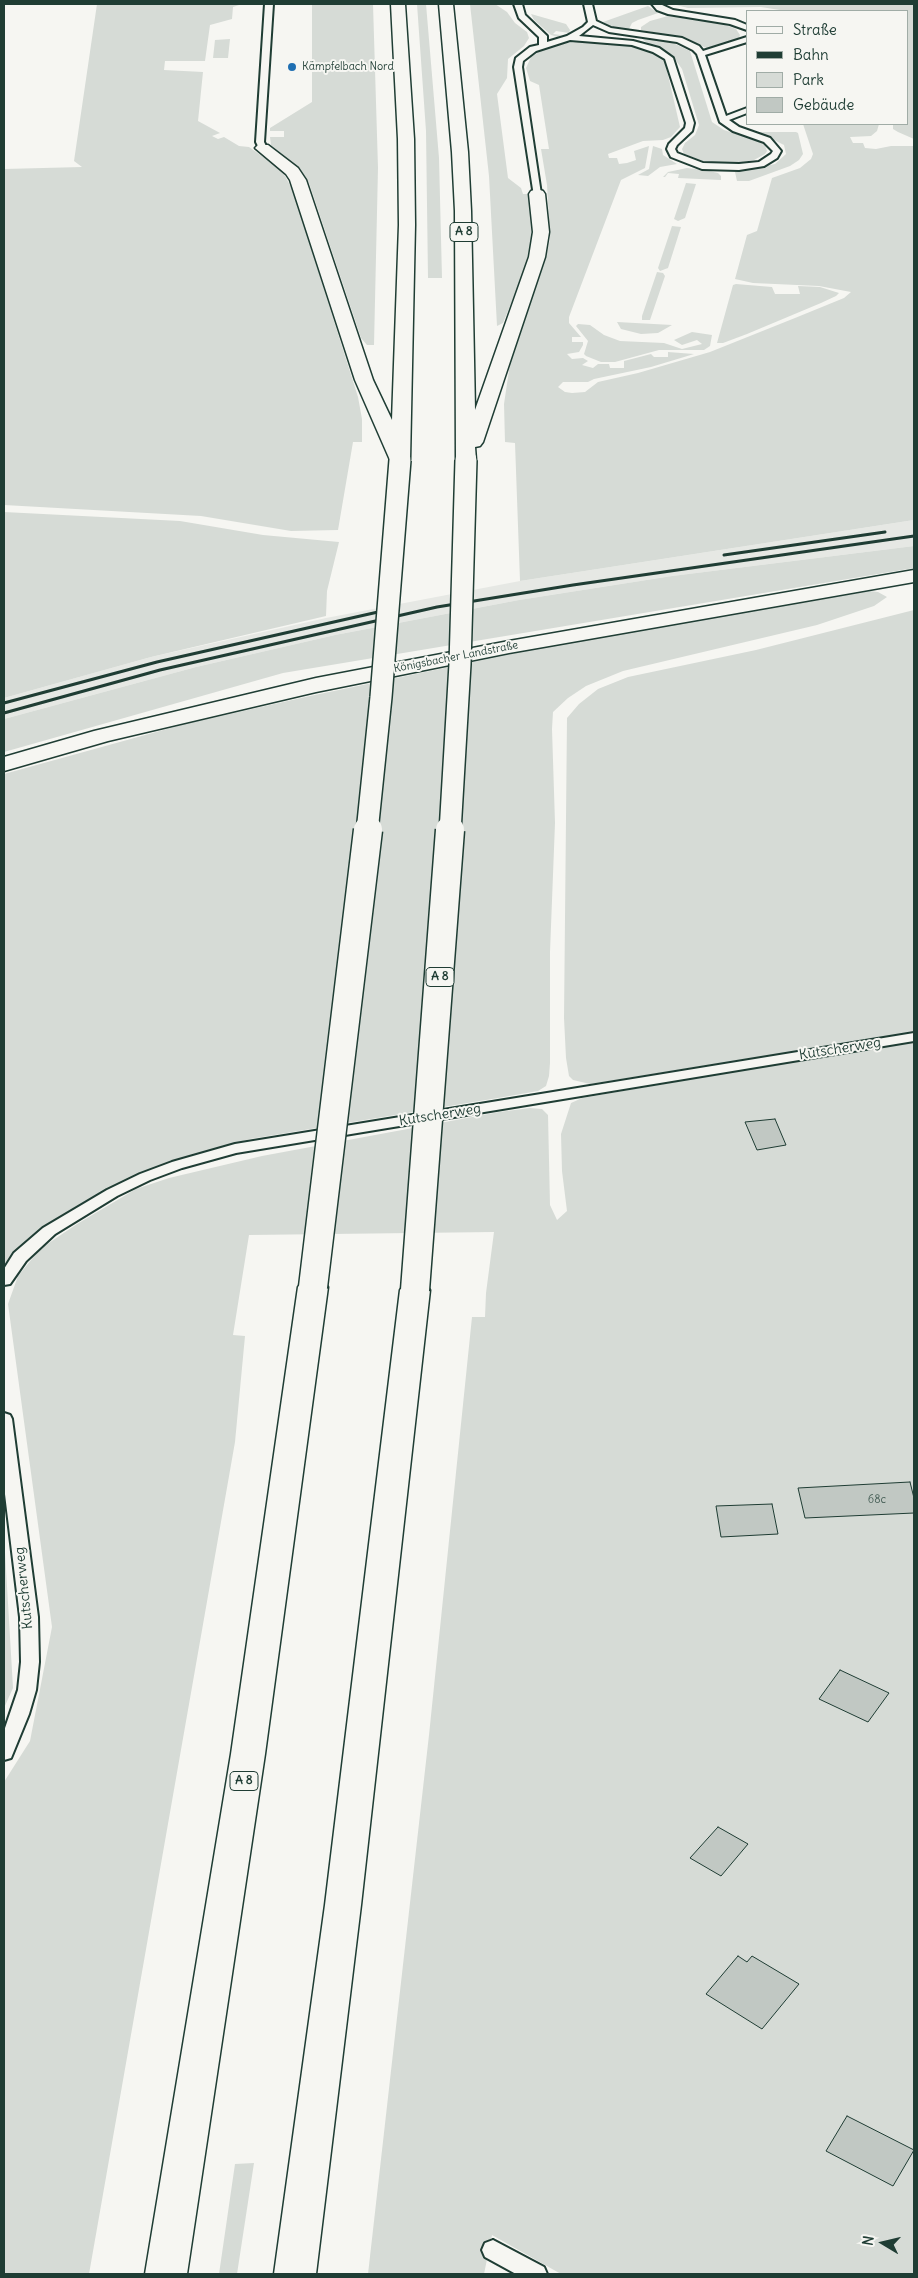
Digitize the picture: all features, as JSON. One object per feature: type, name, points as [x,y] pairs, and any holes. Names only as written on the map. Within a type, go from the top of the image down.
[{"type":"main road","name":"A 8","points":[[166,2274],[248,1754],[313,1287],[362,885],[381,697],[400,460],[407,225],[406,139],[398,4]]},
{"type":"main road","name":"A 8","points":[[294,2274],[344,1895],[415,1290],[449,858],[460,664],[466,460],[463,211],[460,152],[446,4]]},
{"type":"main road","points":[[263,148],[292,171],[298,180],[364,380],[400,460]]},
{"type":"main road","points":[[466,460],[537,257],[541,232],[537,194]]},
{"type":"main road","name":"Königsbacher Landstraße","points":[[4,764],[121,731],[316,684],[510,647],[914,576]]},
{"type":"lane","points":[[263,148],[260,142],[262,87],[269,4]]},
{"type":"lane","points":[[518,4],[522,16],[542,36],[543,45]]},
{"type":"lane","points":[[588,4],[592,22]]},
{"type":"lane","points":[[656,4],[660,8],[671,12],[732,22],[746,28]]},
{"type":"lane","points":[[570,38],[633,43],[656,50],[670,58],[690,123],[689,129],[685,134],[673,144],[671,149],[674,155],[693,164],[719,167],[761,164],[774,156],[777,151],[767,140],[736,129],[723,120],[701,54],[696,48],[679,40],[620,32],[592,22]]},
{"type":"lane","points":[[537,194],[518,67],[519,60],[524,55],[543,45],[579,34],[592,22]]},
{"type":"lane","points":[[701,54],[746,39]]},
{"type":"lane","points":[[723,120],[746,110]]},
{"type":"lane","name":"Kutscherweg","points":[[4,1280],[20,1257],[49,1231],[112,1193],[145,1177],[177,1165],[235,1149],[914,1037]]},
{"type":"lane","name":"Kutscherweg","points":[[4,1419],[29,1617],[30,1662],[27,1690],[20,1714],[4,1753]]},
{"type":"lane","points":[[493,2250],[536,2274]]},
{"type":"shaded area","points":[[914,520],[914,546],[672,576],[519,600],[335,635],[196,667],[4,719],[4,698],[151,657],[326,618],[520,581]]},
{"type":"green space","points":[[97,4],[242,4],[233,7],[232,19],[210,25],[205,61],[165,61],[164,70],[203,72],[198,121],[220,133],[212,136],[218,139],[224,137],[239,146],[249,147],[272,163],[283,172],[293,191],[358,397],[362,419],[362,442],[353,442],[338,530],[291,531],[201,516],[4,505],[4,169],[82,167],[74,161]]},
{"type":"green space","points":[[312,4],[373,4],[378,168],[374,345],[367,345],[361,338],[309,183],[298,167],[271,145],[270,137],[284,137],[284,131],[270,131],[270,128],[312,102]]},
{"type":"green space","points":[[417,4],[426,4],[439,158],[442,278],[428,278],[426,131]]},
{"type":"green space","points":[[470,4],[495,4],[507,12],[515,23],[527,32],[529,38],[524,46],[508,59],[507,78],[497,94],[508,178],[521,188],[523,194],[528,194],[533,231],[532,246],[526,267],[503,323],[497,326],[489,176]]},
{"type":"green space","points":[[672,4],[914,4],[914,139],[893,129],[893,125],[908,125],[908,10],[780,10],[761,7],[688,8]]},
{"type":"green space","points":[[648,6],[658,13],[632,23],[628,31],[613,28],[603,22]]},
{"type":"green space","points":[[531,14],[566,24],[570,30],[569,33],[556,31],[553,34],[561,35],[558,37],[551,35],[534,20]]},
{"type":"green space","points":[[668,16],[720,23],[736,29],[740,35],[739,38],[708,49],[686,38],[641,30],[641,27],[650,21]]},
{"type":"green space","points":[[644,38],[671,42],[690,51],[712,122],[724,130],[758,141],[765,146],[767,151],[765,154],[754,160],[731,164],[705,162],[684,154],[682,149],[685,143],[695,135],[699,125],[682,69],[672,55],[646,42],[643,40]]},
{"type":"green space","points":[[230,39],[228,58],[213,58],[215,40]]},
{"type":"green space","points":[[586,41],[636,46],[658,54],[665,62],[680,127],[671,137],[663,140],[643,141],[608,154],[609,158],[617,158],[619,164],[627,163],[636,160],[634,151],[649,146],[645,168],[621,180],[569,317],[569,323],[581,337],[572,337],[572,342],[583,342],[583,345],[579,352],[567,354],[572,359],[583,358],[588,361],[582,365],[593,368],[598,364],[609,364],[610,368],[624,368],[624,361],[651,354],[654,357],[668,357],[668,352],[694,354],[651,367],[594,379],[588,382],[563,382],[558,387],[565,392],[585,392],[598,382],[638,373],[710,352],[844,298],[851,292],[819,286],[753,283],[735,279],[747,235],[757,231],[772,178],[800,168],[811,159],[813,154],[803,125],[879,125],[877,131],[871,136],[850,137],[853,143],[863,143],[865,148],[876,149],[891,146],[914,146],[914,520],[520,581],[515,443],[505,442],[504,404],[511,357],[545,261],[550,239],[547,185],[541,149],[549,149],[539,85],[530,81],[526,68],[531,57],[545,48]]},
{"type":"green space","points":[[758,132],[796,132],[798,133],[803,154],[799,160],[790,166],[749,181],[737,181],[735,172],[775,164],[786,154],[784,145]]},
{"type":"green space","points":[[653,146],[662,149],[663,155],[677,164],[660,167],[648,176],[638,175],[649,169]]},
{"type":"green space","points":[[687,168],[718,173],[721,176],[721,180],[678,178],[679,174],[668,173],[663,177],[668,172]]},
{"type":"green space","points":[[686,183],[696,184],[685,218],[678,221],[674,219]]},
{"type":"green space","points":[[672,226],[681,227],[668,268],[660,271],[658,268]]},
{"type":"green space","points":[[657,272],[663,273],[665,276],[650,320],[642,320],[642,316]]},
{"type":"green space","points":[[733,285],[772,287],[775,294],[800,294],[798,286],[820,287],[839,293],[821,303],[747,334],[723,343],[717,343]]},
{"type":"green space","points":[[617,322],[672,325],[658,333],[641,334],[621,329]]},
{"type":"green space","points":[[578,324],[590,325],[604,335],[620,341],[664,343],[682,349],[702,344],[697,340],[682,345],[674,340],[692,332],[712,335],[710,346],[704,350],[659,350],[615,362],[601,362],[584,354],[588,341],[576,326]]},
{"type":"green space","points":[[4,512],[180,521],[263,535],[339,542],[327,591],[326,616],[151,657],[4,698]]},
{"type":"green space","points":[[914,546],[914,568],[283,673],[4,752],[4,719],[196,667],[335,635],[519,600],[672,576]]},
{"type":"green space","points":[[870,591],[878,592],[887,597],[874,606],[817,625],[623,671],[586,686],[568,698],[553,712],[555,823],[550,952],[550,1063],[546,1086],[538,1091],[250,1139],[183,1158],[147,1171],[86,1201],[29,1238],[4,1265],[4,774],[185,724],[310,696],[540,648]]},
{"type":"green space","points":[[914,610],[914,1032],[590,1084],[573,1080],[569,1076],[566,1058],[564,1018],[567,718],[579,704],[598,689],[628,677],[756,650]]},
{"type":"green space","points":[[914,1041],[914,2274],[561,2274],[492,2235],[484,2274],[368,2274],[429,1735],[472,1317],[485,1317],[486,1293],[494,1232],[249,1235],[233,1335],[245,1336],[235,1442],[89,2274],[4,2274],[4,1782],[30,1741],[52,1627],[8,1304],[18,1276],[40,1249],[77,1224],[136,1189],[169,1178],[262,1156],[499,1112],[530,1108],[542,1109],[548,1115],[550,1205],[557,1220],[567,1211],[562,1171],[561,1134],[571,1103],[582,1098]]},
{"type":"green space","points":[[4,1535],[13,1688],[4,1708]]},
{"type":"green space","points":[[254,2163],[237,2274],[219,2274],[235,2164]]},
{"type":"building","points":[[775,1119],[786,1145],[757,1150],[745,1122]]},
{"type":"building","points":[[910,1482],[914,1498],[914,1513],[805,1518],[798,1488]]},
{"type":"building","points":[[772,1504],[778,1534],[721,1537],[716,1506]]},
{"type":"building","points":[[840,1670],[889,1693],[868,1722],[819,1699]]},
{"type":"building","points":[[718,1827],[748,1844],[721,1876],[690,1858]]},
{"type":"building","points":[[738,1956],[747,1962],[752,1956],[799,1984],[762,2029],[706,1994]]},
{"type":"building","points":[[847,2116],[914,2150],[893,2186],[826,2151]]},
{"type":"railway","points":[[724,555],[885,532]]},
{"type":"railway","points":[[4,713],[160,670],[437,607],[573,585],[914,536]]},
{"type":"railway","points":[[4,703],[157,662],[378,612]]},
{"type":"place","name":"Kämpfelbach Nord","points":[[292,67]]}]
